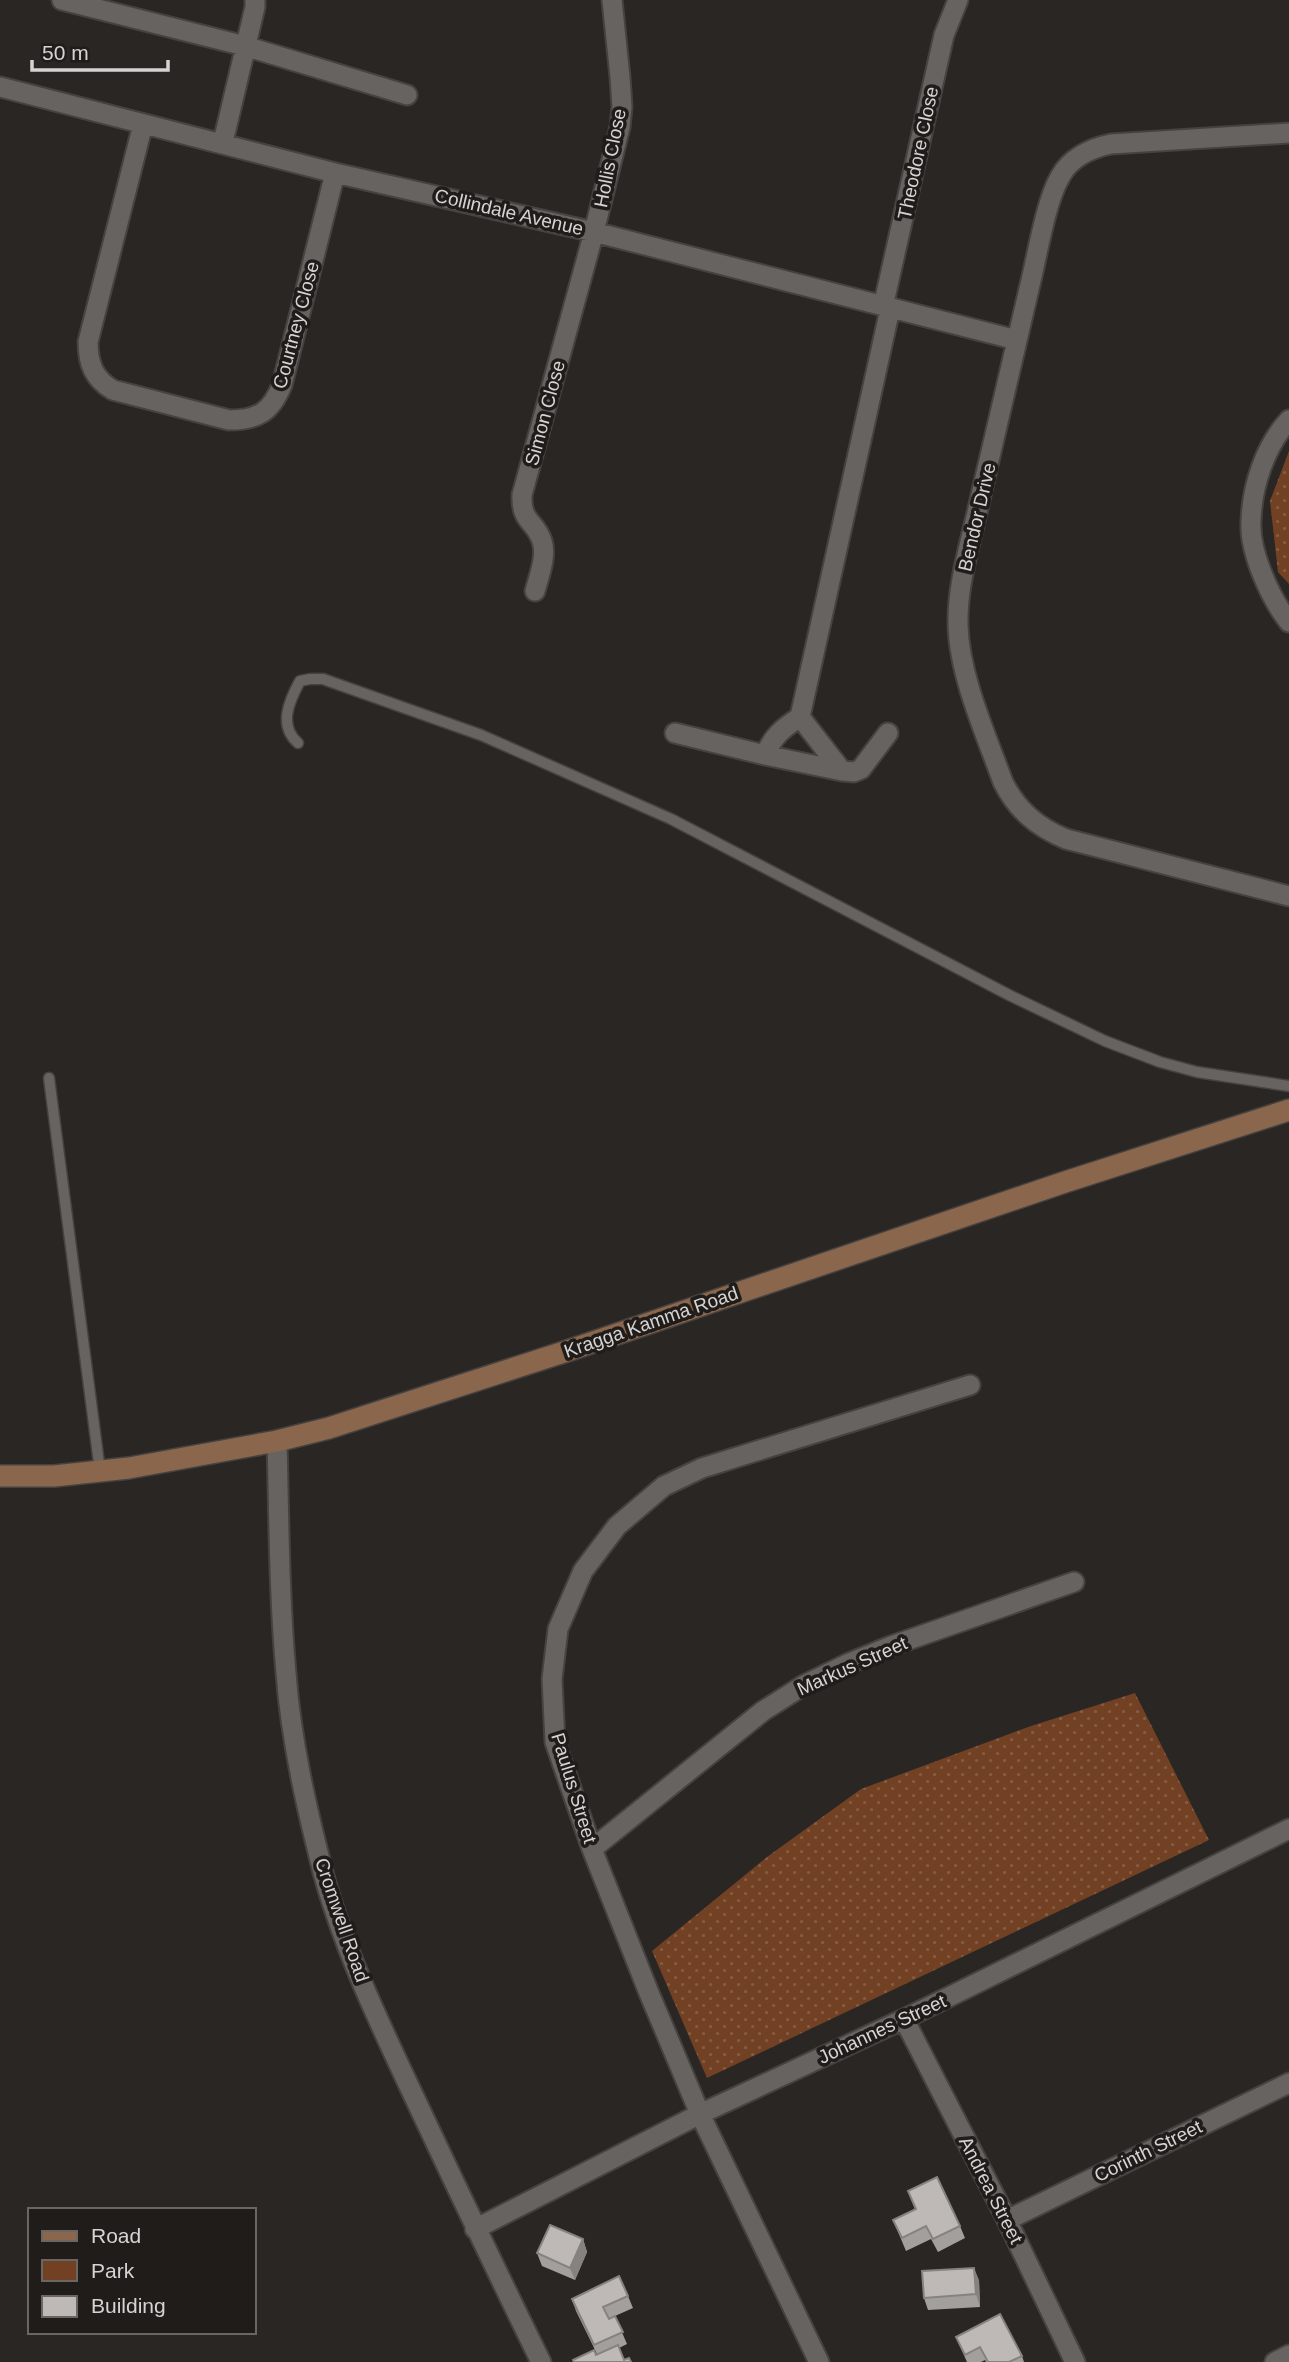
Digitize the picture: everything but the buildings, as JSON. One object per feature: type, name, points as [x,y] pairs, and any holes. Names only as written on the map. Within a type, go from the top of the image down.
[{"type":"main road","name":"Kragga Kamma Road","points":[[0,1478],[100,1472],[161,1463],[328,1428],[1289,1110]]},
{"type":"street","points":[[62,0],[245,47],[407,95]]},
{"type":"street","points":[[223,142],[255,0]]},
{"type":"street","name":"Hollis Close","points":[[594,232],[620,128],[622,107],[612,0]]},
{"type":"street","name":"Theodore Close","points":[[800,716],[944,35],[958,0]]},
{"type":"street","name":"Collindale Avenue","points":[[0,87],[223,142],[335,173],[594,232],[1017,340]]},
{"type":"street","name":"Courtney Close","points":[[143,124],[88,342],[88,356],[100,383],[113,390],[216,417],[247,420],[264,412],[275,402],[282,385],[335,173]]},
{"type":"street","name":"Bendor Drive","points":[[1289,133],[1111,144],[1086,152],[1072,162],[1056,184],[1017,340],[963,578],[958,622],[964,668],[1003,782],[1011,799],[1036,824],[1066,839],[1289,896]]},
{"type":"street","name":"Simon Close","points":[[535,591],[543,558],[543,544],[539,533],[522,509],[522,495],[594,232]]},
{"type":"street","points":[[1289,420],[1278,432],[1257,480],[1250,523],[1258,565],[1269,591],[1289,622]]},
{"type":"street","points":[[765,755],[778,731],[800,716],[842,771]]},
{"type":"street","points":[[675,733],[765,755],[854,772],[861,769],[888,733]]},
{"type":"street","name":"Paulus Street","points":[[819,2362],[700,2114],[649,1993],[569,1788],[555,1742],[552,1679],[558,1629],[583,1571],[617,1526],[664,1486],[702,1468],[970,1385]]},
{"type":"street","name":"Cromwell Road","points":[[276,1441],[286,1675],[306,1797],[325,1878],[366,1991],[475,2229],[541,2362]]},
{"type":"street","name":"Markus Street","points":[[592,1850],[763,1711],[804,1685],[891,1646],[1074,1582]]},
{"type":"street","name":"Johannes Street","points":[[475,2229],[700,2114],[904,2019],[1289,1829]]},
{"type":"street","name":"Andrea Street","points":[[904,2019],[1007,2220],[1075,2362]]},
{"type":"street","name":"Corinth Street","points":[[1007,2220],[1289,2083]]},
{"type":"street","points":[[1275,2362],[1289,2355]]},
{"type":"lane","points":[[298,743],[287,729],[286,716],[293,693],[300,681],[323,679],[481,735],[671,818],[1011,996],[1105,1041],[1160,1062],[1197,1072],[1289,1086]]},
{"type":"lane","points":[[49,1078],[100,1472]]},
{"type":"green space","points":[[1289,451],[1289,584],[1278,572],[1270,501]]},
{"type":"green space","points":[[1135,1693],[1209,1840],[707,2078],[652,1951],[767,1857],[861,1789],[1031,1726]]}]
